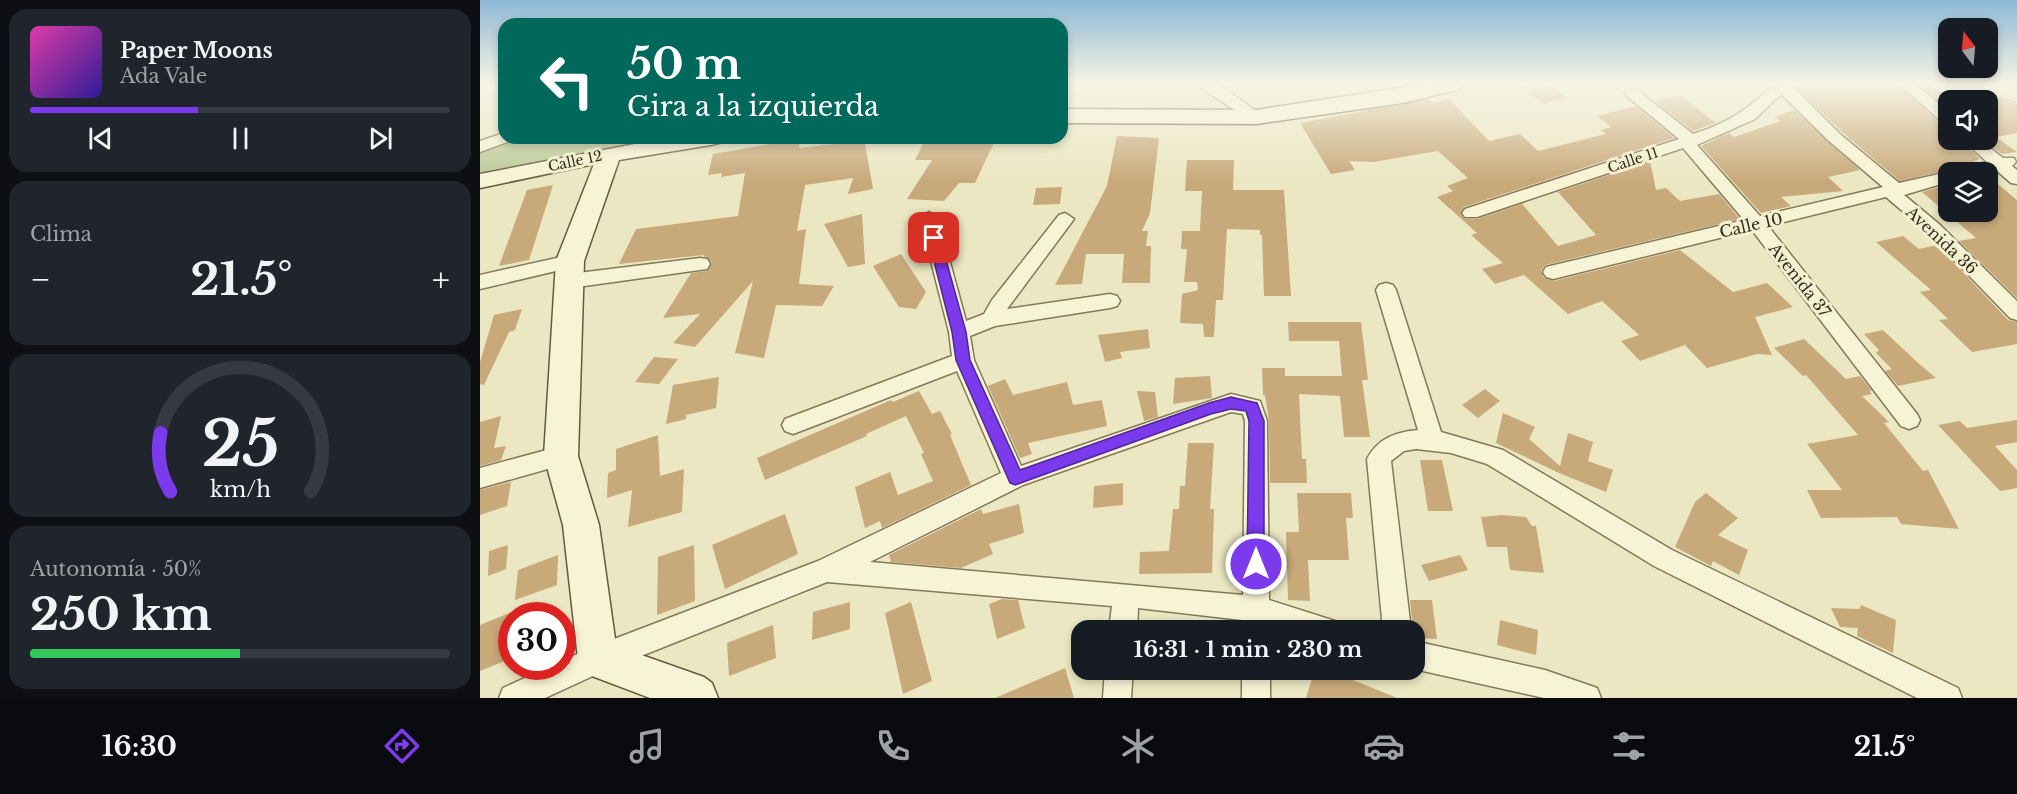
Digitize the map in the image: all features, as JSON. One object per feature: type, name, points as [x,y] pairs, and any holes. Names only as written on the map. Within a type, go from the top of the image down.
[{"type":"main road","points":[[1173,117],[1256,117]]},
{"type":"main road","name":"Calle 12","points":[[480,182],[609,154],[673,144]]},
{"type":"main road","points":[[609,154],[570,271],[561,456],[581,525],[598,659],[689,692],[697,698]]},
{"type":"street","name":"Avenida 37","points":[[1659,117],[1689,142],[1757,224],[1909,420]]},
{"type":"street","name":"Calle 11","points":[[1471,213],[1689,142],[1722,130],[1748,117]]},
{"type":"street","name":"Avenida 36","points":[[1814,117],[1933,228],[2017,313]]},
{"type":"street","points":[[480,147],[498,140]]},
{"type":"street","points":[[1983,150],[2017,179]]},
{"type":"street","points":[[1999,163],[2017,160]]},
{"type":"street","name":"Calle 10","points":[[1553,272],[1938,180]]},
{"type":"street","points":[[929,218],[959,332],[963,360],[1015,478]]},
{"type":"street","points":[[992,319],[999,305],[1065,219]]},
{"type":"street","points":[[480,282],[570,271],[700,264]]},
{"type":"street","points":[[1386,290],[1432,440]]},
{"type":"street","points":[[959,332],[992,319],[1110,301]]},
{"type":"street","points":[[793,425],[963,360]]},
{"type":"street","points":[[513,698],[598,659],[827,570],[1015,478],[1209,409],[1231,403],[1252,407],[1256,421],[1256,620],[1126,595],[827,570]]},
{"type":"street","points":[[1396,620],[1379,459],[1383,450],[1392,444],[1432,440],[1466,446],[1495,458],[1663,558],[1787,621],[1948,698]]},
{"type":"street","points":[[480,478],[561,456]]},
{"type":"street","points":[[1124,620],[1126,595]]},
{"type":"street","points":[[1425,657],[1545,684],[1587,698]]},
{"type":"street","points":[[1117,698],[1118,680]]},
{"type":"street","points":[[1256,680],[1256,698]]},
{"type":"green space","points":[[504,144],[627,144],[480,176],[480,153]]},
{"type":"building","points":[[1335,117],[1466,117],[1489,141],[1520,134],[1538,151],[1606,134],[1601,130],[1611,127],[1598,117],[1649,117],[1674,138],[1464,207],[1460,214],[1465,219],[1477,219],[1522,204],[1558,246],[1596,235],[1558,192],[1650,161],[1656,190],[1666,188],[1680,201],[1719,194],[1740,219],[1545,265],[1541,271],[1544,278],[1554,281],[1680,250],[1733,292],[1767,283],[1793,307],[1755,317],[1772,355],[1757,354],[1707,368],[1685,345],[1640,361],[1621,341],[1639,335],[1602,301],[1568,314],[1524,275],[1495,284],[1482,269],[1503,263],[1471,235],[1477,233],[1437,197],[1453,191],[1447,186],[1468,178],[1438,151],[1373,162],[1349,161],[1355,170],[1331,174],[1300,123]]},
{"type":"building","points":[[1675,117],[1708,117],[1716,123],[1693,131]]},
{"type":"building","points":[[1774,117],[1801,117],[1860,170],[1828,177],[1843,191],[1781,197],[1791,206],[1761,213],[1701,146],[1729,133],[1734,137],[1781,121]]},
{"type":"building","points":[[1826,117],[1933,117],[1938,121],[1938,150],[1971,150],[1980,159],[1972,162],[1938,162],[1938,172],[1900,181]]},
{"type":"building","points":[[1998,117],[2017,117],[2017,133],[1998,137]]},
{"type":"building","points":[[1117,136],[1159,138],[1150,213],[1142,231],[1148,231],[1146,246],[1151,246],[1150,283],[1122,283],[1124,254],[1086,254],[1082,284],[1055,285],[1107,186]]},
{"type":"building","points":[[1998,138],[2017,152],[2002,154],[1997,150]]},
{"type":"building","points":[[771,144],[799,144],[799,148],[835,144],[865,144],[873,189],[848,194],[853,178],[805,185],[797,231],[806,229],[799,284],[834,286],[822,306],[776,305],[764,358],[735,353],[753,281],[695,347],[673,343],[700,314],[663,318],[691,273],[707,271],[712,263],[703,255],[619,264],[636,229],[738,216],[745,173],[721,177],[722,173],[708,175],[713,154]]},
{"type":"building","points":[[923,144],[993,144],[975,183],[959,183],[944,201],[907,199],[932,160],[915,160]]},
{"type":"building","points":[[1187,160],[1234,160],[1233,190],[1284,190],[1291,296],[1264,296],[1260,230],[1227,229],[1223,300],[1216,300],[1214,337],[1204,337],[1203,324],[1180,323],[1182,294],[1198,290],[1197,282],[1184,282],[1187,249],[1181,249],[1182,231],[1200,231],[1202,191],[1185,191]]},
{"type":"building","points":[[1998,184],[2017,200],[2017,298],[1959,241],[1976,238],[1957,222],[1998,222]]},
{"type":"building","points":[[553,185],[529,260],[499,266],[527,190]]},
{"type":"building","points":[[1062,187],[1060,204],[1033,205],[1036,188]]},
{"type":"building","points":[[1938,187],[1938,206],[1922,192]]},
{"type":"building","points":[[862,214],[865,264],[848,267],[824,224]]},
{"type":"building","points":[[1903,236],[1919,249],[1937,245],[2008,320],[2017,322],[2017,344],[1972,352],[1939,320],[1948,319],[1920,292],[1931,290],[1876,242]]},
{"type":"building","points":[[901,254],[926,292],[916,309],[899,307],[873,266]]},
{"type":"building","points":[[522,309],[515,330],[509,332],[484,385],[480,384],[480,362],[494,315]]},
{"type":"building","points":[[1288,322],[1361,322],[1368,380],[1362,380],[1370,437],[1344,437],[1340,396],[1299,394],[1302,459],[1306,459],[1307,483],[1270,483],[1269,421],[1265,395],[1263,395],[1262,368],[1285,368],[1285,376],[1342,376],[1339,341],[1289,341]]},
{"type":"building","points":[[1148,329],[1150,348],[1120,352],[1122,358],[1105,362],[1098,335]]},
{"type":"building","points":[[1883,330],[1936,378],[1898,386],[1885,371],[1892,369],[1876,353],[1879,350],[1864,334]]},
{"type":"building","points":[[1804,339],[1846,379],[1860,376],[1872,391],[1869,391],[1872,394],[1862,396],[1889,422],[1884,423],[1923,471],[1928,470],[1959,529],[1901,524],[1897,517],[1821,518],[1807,490],[1842,490],[1807,444],[1858,435],[1806,375],[1803,376],[1774,348]]},
{"type":"building","points":[[654,357],[678,359],[659,384],[635,382]]},
{"type":"building","points":[[1210,376],[1212,398],[1173,404],[1175,378]]},
{"type":"building","points":[[719,377],[716,408],[686,415],[686,419],[666,424],[673,385]]},
{"type":"building","points":[[1005,379],[1013,395],[1067,382],[1073,405],[1102,400],[1107,426],[1028,443],[1032,454],[1020,458],[988,386]]},
{"type":"building","points":[[1485,389],[1500,401],[1478,418],[1462,405]]},
{"type":"building","points":[[919,391],[932,414],[940,411],[952,434],[950,435],[971,485],[882,528],[880,521],[865,528],[855,487],[890,472],[898,495],[933,481],[921,454],[924,453],[906,416],[866,434],[867,436],[765,480],[757,458],[891,400],[893,402]]},
{"type":"building","points":[[1137,391],[1155,392],[1158,417],[1144,421]]},
{"type":"building","points":[[1503,413],[1535,427],[1529,439],[1560,466],[1568,433],[1593,442],[1588,461],[1613,470],[1606,492],[1496,443]]},
{"type":"building","points":[[501,416],[494,448],[506,446],[501,460],[480,466],[480,422]]},
{"type":"building","points":[[2017,420],[2017,442],[1995,446],[2017,470],[2017,488],[2000,491],[1938,425],[1960,421],[1967,428]]},
{"type":"building","points":[[658,435],[660,476],[684,469],[682,512],[628,527],[632,490],[607,498],[608,473],[616,470],[616,449]]},
{"type":"building","points":[[1188,443],[1214,443],[1210,509],[1214,509],[1212,573],[1139,574],[1140,552],[1169,551],[1173,509],[1179,509],[1180,486],[1185,486]]},
{"type":"building","points":[[1420,460],[1442,460],[1453,511],[1428,511]]},
{"type":"building","points":[[511,482],[507,506],[480,515],[480,490]]},
{"type":"building","points":[[1123,483],[1123,505],[1093,508],[1094,486]]},
{"type":"building","points":[[1297,493],[1351,493],[1353,518],[1346,518],[1349,560],[1308,560],[1310,601],[1288,600],[1286,532],[1299,532]]},
{"type":"building","points":[[1706,493],[1738,518],[1718,535],[1748,550],[1739,575],[1713,561],[1711,566],[1675,547],[1695,502]]},
{"type":"building","points":[[1019,504],[1024,533],[989,544],[993,554],[961,568],[891,562],[889,555],[981,509],[983,514]]},
{"type":"building","points":[[785,514],[798,554],[725,589],[712,545]]},
{"type":"building","points":[[1502,515],[1526,517],[1532,526],[1536,526],[1544,573],[1510,570],[1507,547],[1487,547],[1481,517]]},
{"type":"building","points":[[508,545],[506,569],[488,576],[489,551]]},
{"type":"building","points":[[694,545],[695,601],[657,615],[658,557]]},
{"type":"building","points":[[558,555],[557,585],[515,600],[518,570]]},
{"type":"building","points":[[1460,555],[1468,570],[1429,581],[1421,565]]},
{"type":"building","points":[[1002,599],[1018,600],[1025,628],[997,639],[989,604]]},
{"type":"building","points":[[1410,600],[1432,600],[1437,639],[1425,638],[1425,620],[1412,620]]},
{"type":"building","points":[[850,602],[850,629],[812,640],[813,612]]},
{"type":"building","points":[[911,602],[932,681],[903,694],[885,613]]},
{"type":"building","points":[[1861,605],[1896,620],[1893,653],[1857,636],[1858,628],[1840,627],[1831,608],[1860,609]]},
{"type":"building","points":[[498,618],[498,664],[480,671],[480,625]]},
{"type":"building","points":[[1500,620],[1538,630],[1536,655],[1497,645]]},
{"type":"building","points":[[773,625],[776,658],[729,676],[727,643]]},
{"type":"building","points":[[1065,668],[1074,698],[995,698]]},
{"type":"building","points":[[1312,680],[1353,680],[1397,698],[1306,698]]},
{"type":"route","points":[[934,238],[959,332],[963,360],[1015,478],[1209,409],[1231,403],[1252,407],[1256,421],[1256,564]]}]
